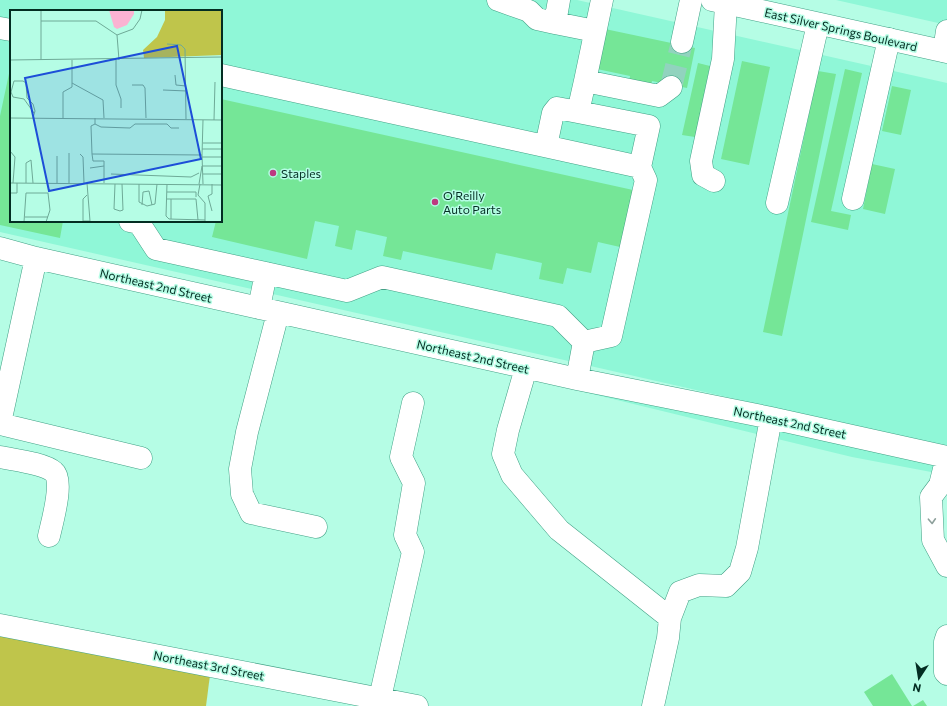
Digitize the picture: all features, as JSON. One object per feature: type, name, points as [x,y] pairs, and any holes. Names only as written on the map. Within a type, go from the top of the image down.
[{"type":"street","points":[[498,0],[529,11],[537,19],[595,31]]},
{"type":"street","points":[[555,23],[560,0]]},
{"type":"street","points":[[578,112],[602,0]]},
{"type":"street","points":[[682,42],[691,0]]},
{"type":"street","points":[[714,181],[703,175],[701,161],[723,59],[719,2]]},
{"type":"street","name":"East Silver Springs Boulevard","points":[[719,2],[889,39],[946,45]]},
{"type":"street","points":[[777,203],[818,24]]},
{"type":"street","points":[[0,28],[10,30]]},
{"type":"street","points":[[853,199],[889,39]]},
{"type":"street","points":[[222,76],[640,166]]},
{"type":"street","points":[[585,81],[659,96],[670,86]]},
{"type":"street","points":[[546,146],[553,113],[557,108],[649,126],[640,166],[646,180],[611,336],[584,342]]},
{"type":"street","points":[[134,222],[139,223],[156,249],[347,291],[382,277],[558,316],[584,342]]},
{"type":"street","name":"Northeast 2nd Street","points":[[0,248],[36,258],[526,368],[771,418],[947,457]]},
{"type":"street","points":[[36,258],[0,423],[140,458]]},
{"type":"street","points":[[266,273],[268,310],[240,469],[242,494],[251,513],[316,527]]},
{"type":"street","points":[[577,379],[584,342]]},
{"type":"street","points":[[526,368],[508,430],[503,454],[512,475],[559,530],[670,618]]},
{"type":"street","points":[[368,700],[413,552],[405,535],[414,483],[401,457],[413,403]]},
{"type":"street","points":[[653,706],[668,638],[670,618],[680,592],[699,585],[726,586],[740,572],[747,548],[771,418]]},
{"type":"street","points":[[0,457],[43,466],[55,472],[60,481],[49,536]]},
{"type":"street","points":[[947,457],[940,485],[931,497],[933,540],[947,566]]},
{"type":"street","points":[[940,485],[947,508]]},
{"type":"street","name":"Northeast 3rd Street","points":[[0,624],[368,700],[417,706]]},
{"type":"street","points":[[947,636],[945,642],[945,672],[947,674]]},
{"type":"shaded area","points":[[0,0],[577,0],[947,83],[947,447],[0,232]]},
{"type":"shaded area","points":[[836,0],[947,0],[947,25]]},
{"type":"shaded area","points":[[114,278],[947,468],[947,475],[852,457]]},
{"type":"shaded area","points":[[0,635],[210,675],[206,706],[0,706]]},
{"type":"building","points":[[605,29],[695,48],[687,88],[652,81],[650,89],[629,84],[630,76],[597,69]]},
{"type":"building","points":[[742,61],[770,67],[749,165],[721,159]]},
{"type":"building","points":[[698,63],[710,66],[695,137],[682,135]]},
{"type":"building","points":[[10,69],[10,222],[63,222],[60,238],[0,225],[0,116]]},
{"type":"building","points":[[845,69],[862,73],[831,211],[851,215],[848,230],[811,222]]},
{"type":"building","points":[[818,71],[836,74],[782,336],[763,332]]},
{"type":"building","points":[[892,86],[911,90],[901,135],[882,131]]},
{"type":"building","points":[[222,99],[633,190],[620,247],[598,242],[591,273],[567,268],[563,284],[539,279],[542,263],[496,253],[492,270],[403,251],[401,260],[383,256],[387,237],[356,230],[352,250],[335,246],[339,226],[315,221],[307,259],[212,237],[216,222],[222,222]]},
{"type":"building","points":[[872,164],[895,169],[885,214],[863,209]]},
{"type":"building","points":[[892,674],[912,706],[873,706],[864,692]]},
{"type":"building","points":[[923,700],[927,706],[913,706]]},
{"type":"tunnel","points":[[671,87],[682,42]]},
{"type":"place","name":"Staples","points":[[273,173]]},
{"type":"place","name":"O'Reilly Auto Parts","points":[[435,202]]}]
